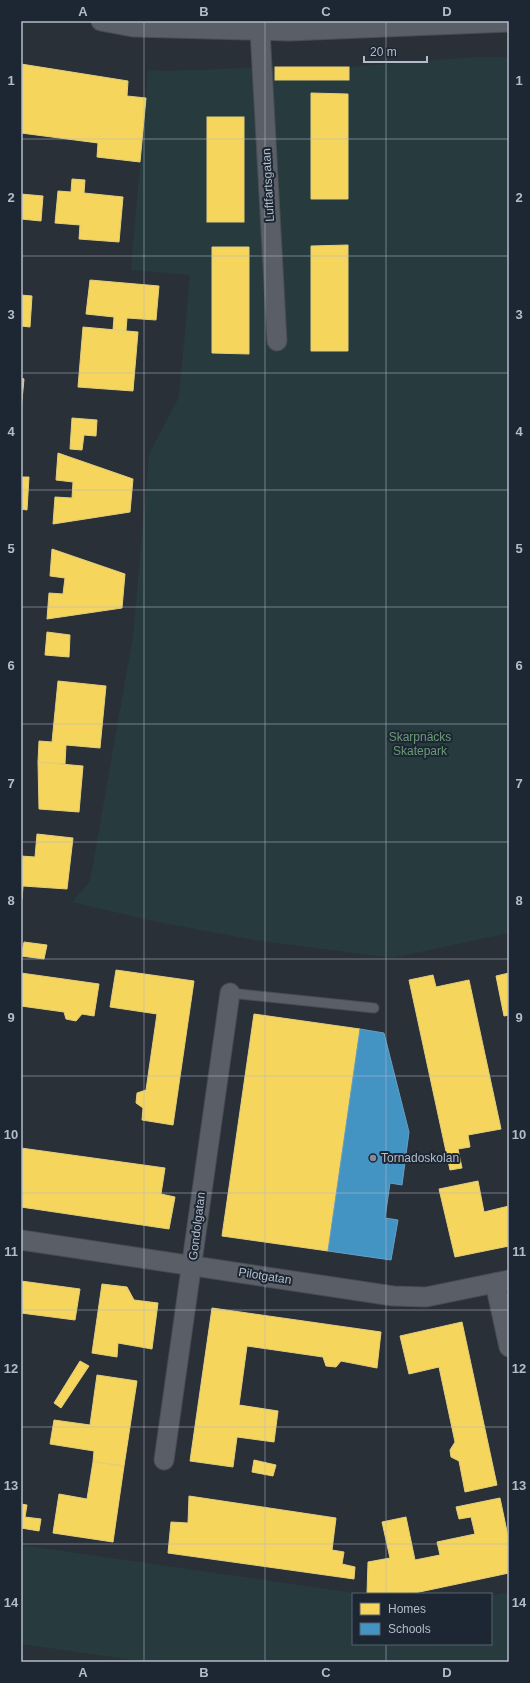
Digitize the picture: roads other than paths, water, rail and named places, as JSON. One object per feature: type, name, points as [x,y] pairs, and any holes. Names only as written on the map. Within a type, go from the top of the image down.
[{"type":"street","points":[[100,21],[133,27],[289,31],[509,22]]},
{"type":"street","name":"Luftfartsgatan","points":[[260,30],[277,341]]},
{"type":"street","name":"Gondolgatan","points":[[164,1460],[192,1265],[206,1150],[230,993]]},
{"type":"street","name":"Pilotgatan","points":[[21,1240],[393,1296],[426,1297],[502,1282]]},
{"type":"street","points":[[502,1282],[509,1347]]},
{"type":"lane","points":[[230,993],[374,1008]]},
{"type":"place","name":"Tornadoskolan","points":[[373,1158]]},
{"type":"park label","name":"Skarpnäcks Skatepark","points":[[420,744]]}]
